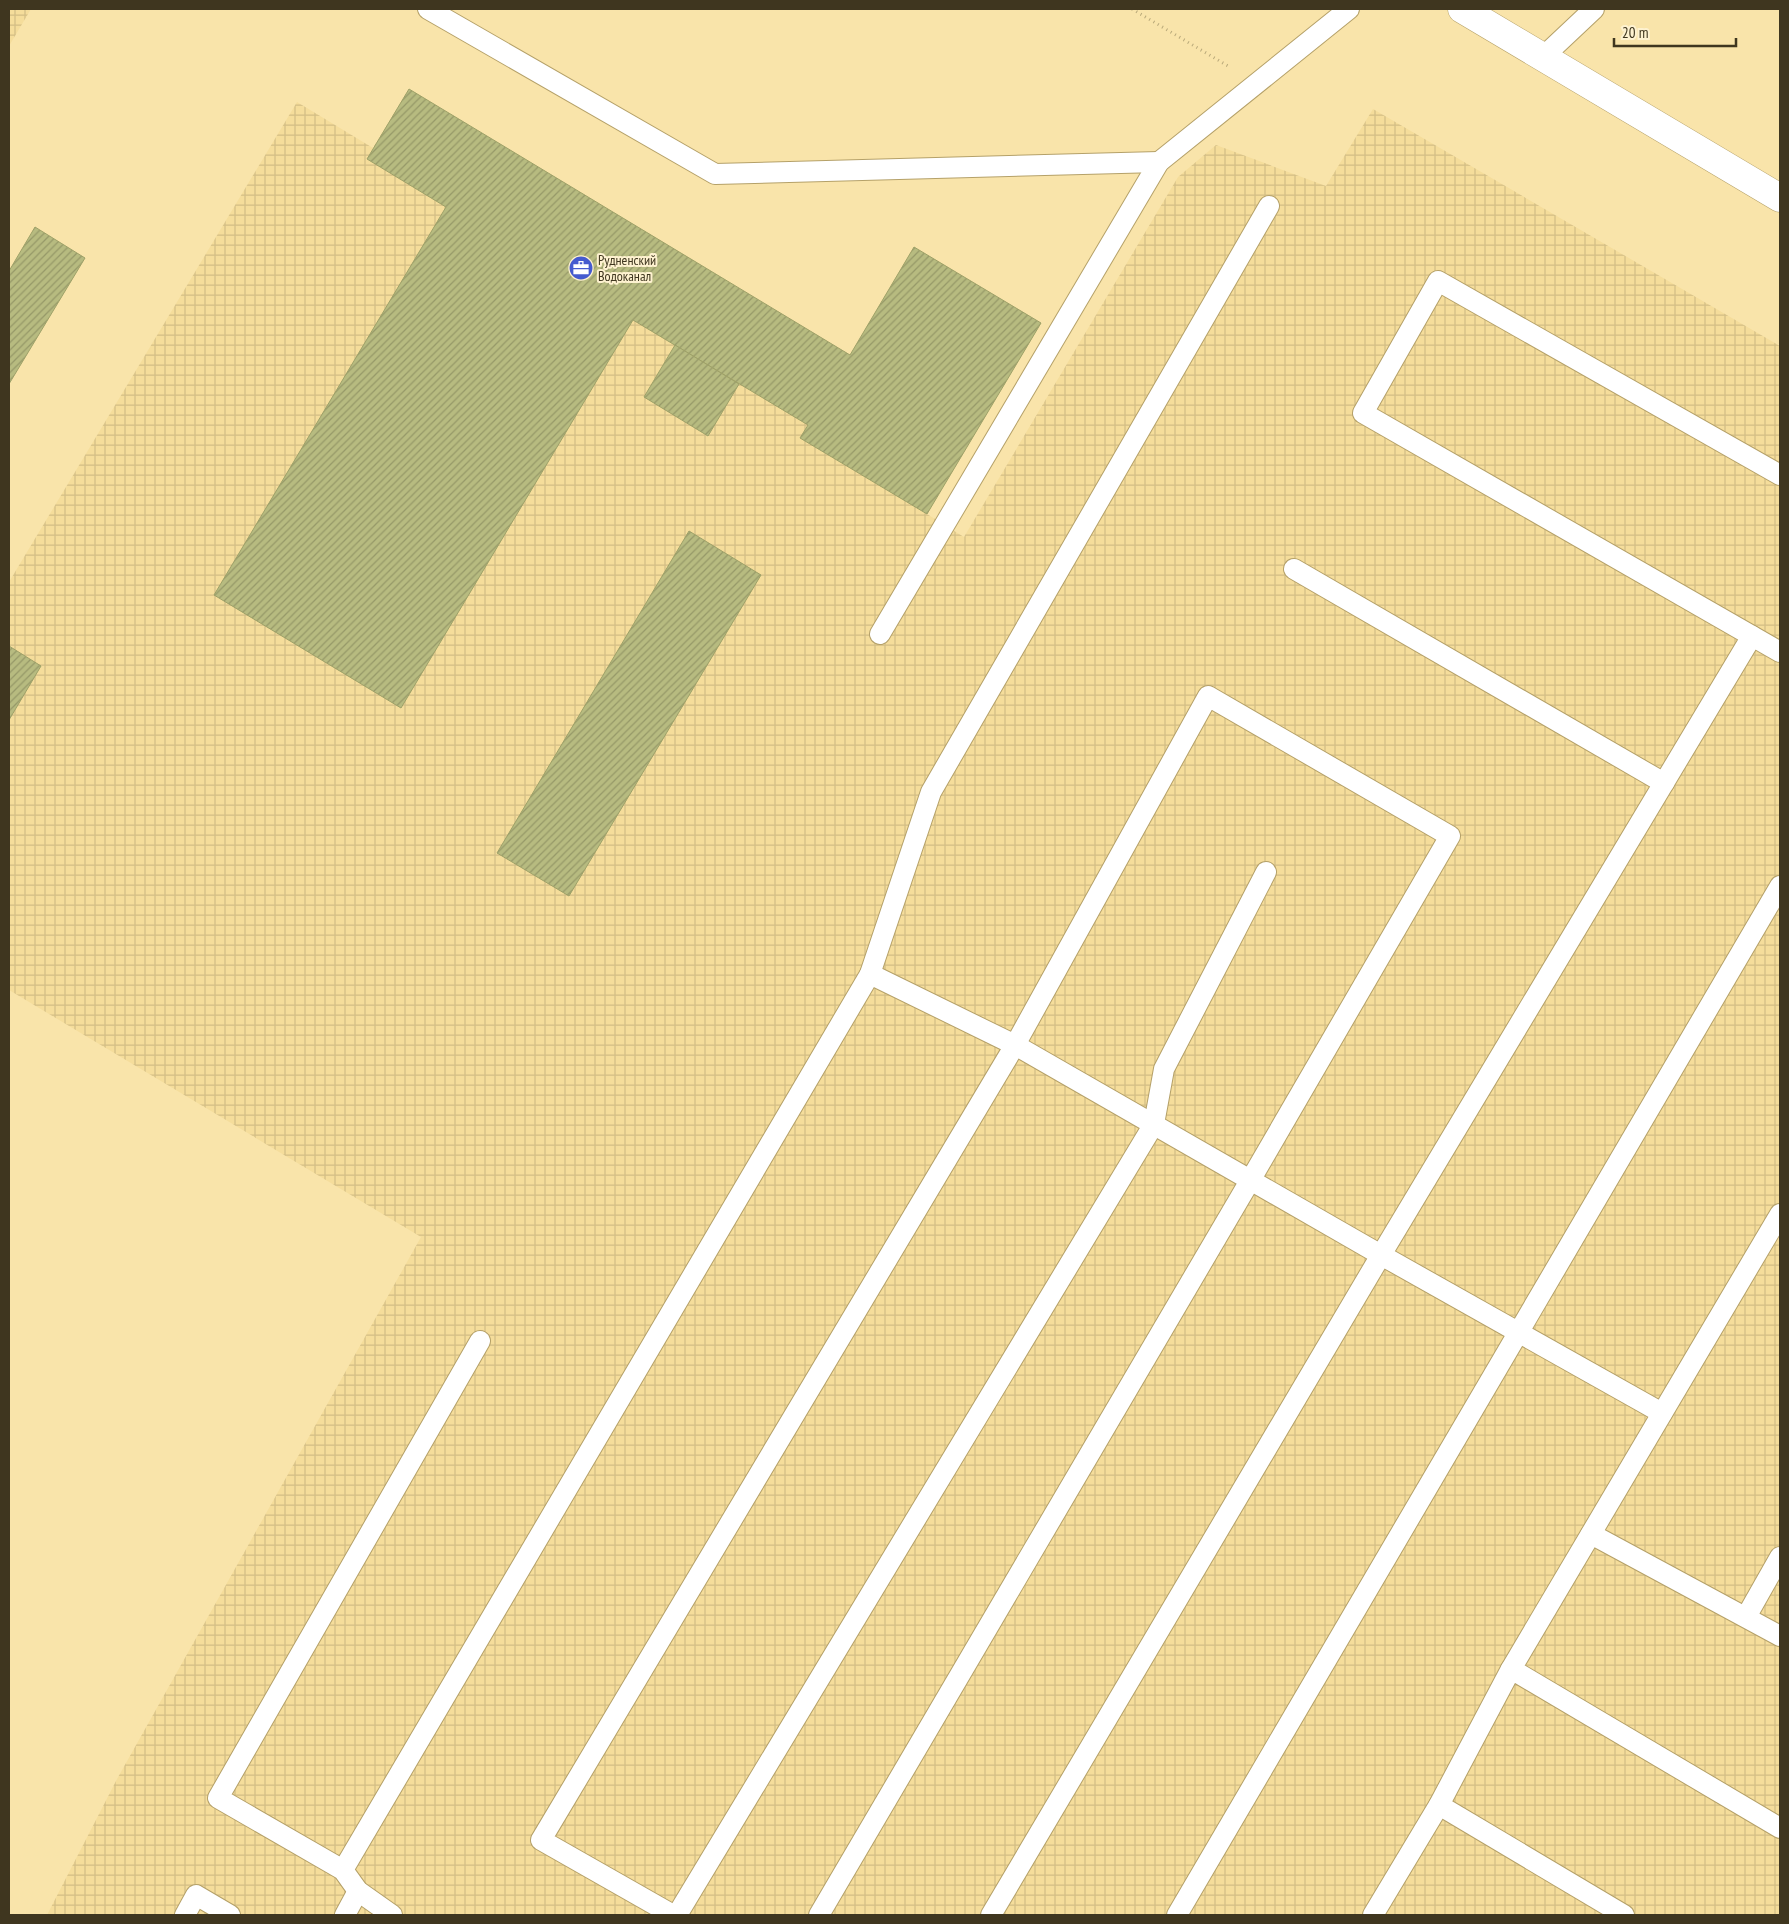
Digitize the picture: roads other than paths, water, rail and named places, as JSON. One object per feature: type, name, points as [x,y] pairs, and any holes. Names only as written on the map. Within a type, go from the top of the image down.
[{"type":"street","points":[[1462,9],[1780,198]]},
{"type":"lane","points":[[428,9],[714,174],[1159,162]]},
{"type":"lane","points":[[880,634],[1159,162],[1349,9]]},
{"type":"lane","points":[[1543,57],[1594,9]]},
{"type":"lane","points":[[343,1870],[870,974],[931,792],[1269,206]]},
{"type":"lane","points":[[1780,475],[1438,281],[1363,414],[1780,652]]},
{"type":"lane","points":[[1294,568],[1664,783]]},
{"type":"lane","points":[[991,1915],[1752,636]]},
{"type":"lane","points":[[673,1915],[541,1840],[1015,1045],[1208,696],[1450,836],[1251,1180],[819,1915]]},
{"type":"lane","points":[[677,1915],[1154,1124],[1164,1069],[1266,872]]},
{"type":"lane","points":[[1177,1915],[1780,886]]},
{"type":"lane","points":[[870,974],[1015,1045],[1518,1333],[1662,1413]]},
{"type":"lane","points":[[1373,1915],[1439,1805],[1511,1669],[1780,1214]]},
{"type":"lane","points":[[392,1915],[358,1890],[343,1870],[218,1798],[480,1341]]},
{"type":"lane","points":[[1591,1534],[1780,1636]]},
{"type":"lane","points":[[1746,1617],[1780,1557]]},
{"type":"lane","points":[[1511,1669],[1780,1828]]},
{"type":"lane","points":[[1439,1805],[1624,1915]]},
{"type":"lane","points":[[345,1915],[358,1890]]},
{"type":"lane","points":[[185,1915],[196,1895],[230,1915]]},
{"type":"place","name":"Рудненский Водоканал","points":[[581,268]]}]
